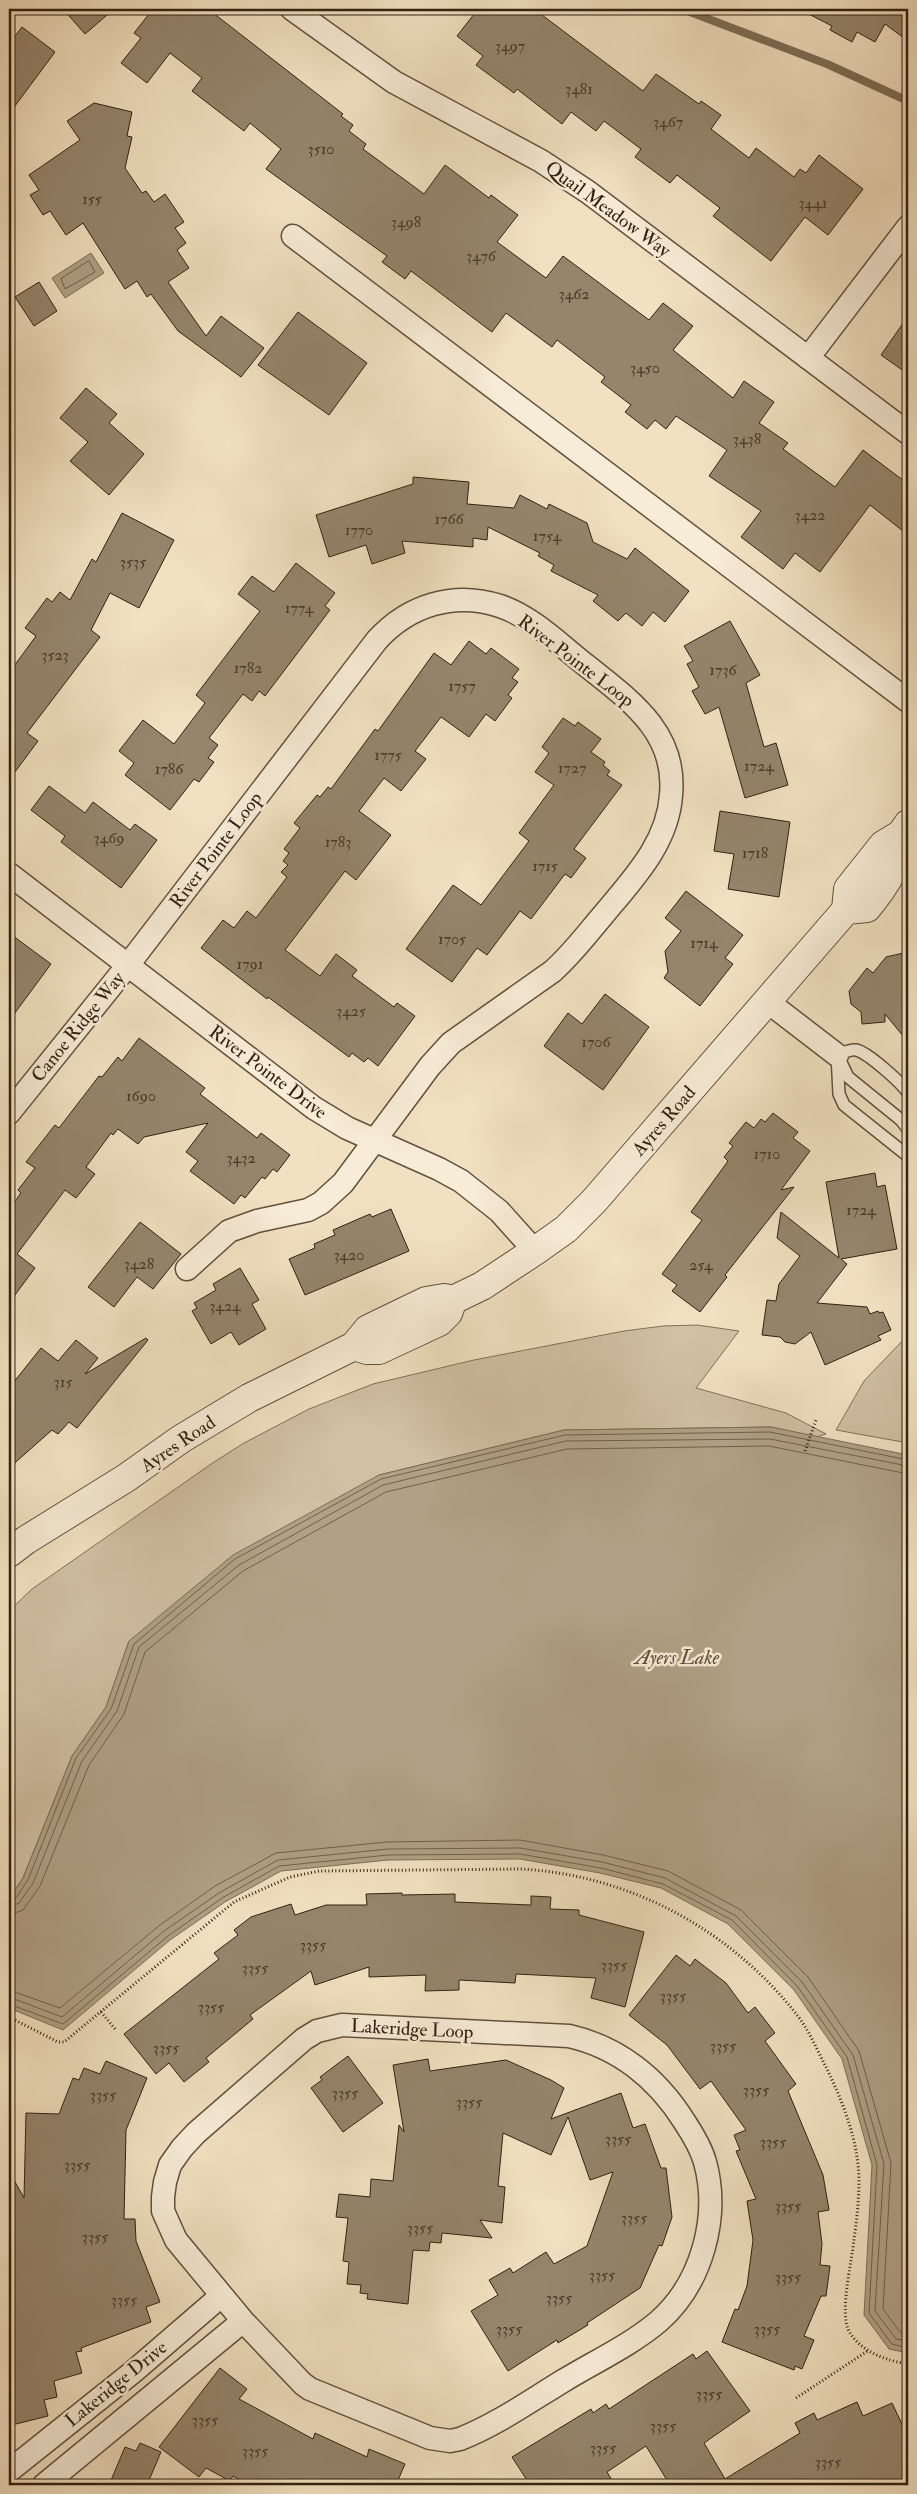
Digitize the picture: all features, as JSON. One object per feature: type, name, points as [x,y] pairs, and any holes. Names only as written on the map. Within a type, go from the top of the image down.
[{"type":"street","name":"Quail Meadow Way","points":[[292,9],[394,82],[541,161],[588,192],[908,433]]},
{"type":"street","points":[[808,358],[908,227]]},
{"type":"street","points":[[293,236],[908,701]]},
{"type":"street","name":"River Pointe Loop","points":[[128,965],[377,640],[390,625],[406,614],[430,604],[455,601],[501,606],[538,628],[635,704],[658,734],[666,752],[672,775],[672,796],[664,829],[639,870],[567,958],[522,995],[500,1007],[450,1043],[430,1066],[376,1142],[343,1183],[321,1203],[308,1210],[257,1221],[229,1231],[187,1269]]},
{"type":"street","name":"Ayres Road","points":[[9,1553],[26,1540],[126,1478],[182,1439],[249,1398],[354,1346],[367,1350],[378,1350],[439,1322],[448,1313],[453,1300],[482,1286],[536,1252],[566,1229],[594,1201],[846,910],[848,889],[883,845],[905,829]]},
{"type":"street","name":"River Pointe Drive","points":[[9,874],[314,1108],[347,1128],[439,1169],[461,1181],[499,1211],[536,1252]]},
{"type":"street","name":"Canoe Ridge Way","points":[[9,1113],[128,965]]},
{"type":"street","points":[[768,1002],[837,1055]]},
{"type":"street","name":"Lakeridge Loop","points":[[356,2026],[569,2036],[588,2040],[609,2049],[655,2083],[681,2117],[704,2161],[709,2209],[706,2241],[687,2286],[670,2309],[646,2331],[526,2403],[460,2439],[450,2441],[430,2438],[310,2389],[242,2321],[221,2296],[176,2240],[169,2226],[164,2211],[163,2197],[170,2165],[196,2133],[254,2082],[304,2039],[330,2027],[356,2026]]},
{"type":"street","name":"Lakeridge Drive","points":[[9,2471],[133,2372],[221,2296]]},
{"type":"street","name":"Lakeridge Drive","points":[[44,2485],[242,2321]]},
{"type":"lane","points":[[837,1055],[850,1050],[862,1052],[900,1082],[908,1092]]},
{"type":"lane","points":[[837,1055],[848,1077],[901,1120],[908,1129]]},
{"type":"lane","points":[[837,1055],[839,1094],[844,1105],[908,1156]]},
{"type":"path","points":[[805,1451],[816,1420]]},
{"type":"path","points":[[101,2012],[116,2030]]},
{"type":"path","points":[[796,2398],[869,2350]]},
{"type":"shaded area","points":[[697,1325],[739,1331],[696,1388],[786,1413],[826,1434],[816,1437],[771,1427],[564,1430],[379,1475],[129,1641],[106,1707],[72,1756],[23,1878],[9,1899],[9,1611],[32,1589],[214,1462],[244,1443],[309,1409],[373,1384],[474,1360],[624,1331],[663,1326]]},
{"type":"shaded area","points":[[908,1335],[908,1443],[836,1430],[864,1381]]},
{"type":"water","points":[[91,253],[104,273],[65,298],[52,278]]},
{"type":"water","name":"Ayers Lake","points":[[771,1427],[908,1455],[908,2353],[889,2349],[864,2315],[872,2165],[842,2059],[794,1990],[728,1924],[661,1888],[600,1873],[520,1859],[388,1860],[281,1871],[225,1902],[170,1940],[63,2030],[9,2008],[9,1899],[23,1878],[72,1756],[106,1707],[129,1641],[233,1555],[379,1475],[564,1430]]},
{"type":"building","points":[[63,9],[114,9],[85,34]]},
{"type":"building","points":[[153,9],[208,9],[343,114],[341,116],[353,125],[349,131],[366,144],[363,149],[424,194],[445,165],[489,198],[491,195],[518,215],[497,242],[546,278],[563,256],[649,320],[663,303],[693,326],[673,350],[733,398],[744,381],[774,402],[759,423],[788,443],[783,449],[835,487],[863,450],[908,484],[908,535],[870,505],[820,572],[795,553],[783,569],[741,537],[761,511],[709,476],[727,450],[676,416],[666,429],[655,420],[647,429],[625,412],[631,405],[601,382],[605,377],[557,340],[552,347],[506,313],[492,332],[411,271],[405,279],[382,262],[387,256],[266,169],[281,149],[250,123],[244,131],[192,91],[202,78],[170,53],[147,83],[121,63],[141,38],[134,33]]},
{"type":"building","points":[[478,9],[534,9],[643,91],[656,74],[699,104],[701,101],[721,115],[711,129],[749,158],[756,148],[794,177],[800,169],[806,173],[819,155],[863,189],[828,235],[805,217],[771,261],[713,216],[720,208],[677,175],[670,183],[635,157],[641,149],[604,121],[596,131],[571,112],[562,124],[517,89],[514,93],[476,65],[483,56],[457,36]]},
{"type":"building","points":[[799,9],[908,9],[908,41],[885,24],[875,42],[857,32],[852,42],[830,30],[832,26]]},
{"type":"building","points":[[22,27],[55,52],[9,114],[9,44]]},
{"type":"building","points":[[94,103],[132,112],[127,136],[132,137],[125,168],[142,193],[146,191],[154,202],[165,194],[184,222],[175,228],[186,243],[177,250],[189,268],[168,282],[206,336],[221,316],[264,348],[241,377],[178,331],[151,294],[147,297],[137,281],[125,289],[83,223],[66,235],[50,211],[43,215],[30,195],[39,190],[29,175],[80,140],[67,121]]},
{"type":"building","points":[[39,282],[57,311],[34,326],[15,297]]},
{"type":"building","points":[[298,312],[367,363],[329,415],[258,365]]},
{"type":"building","points":[[908,316],[908,374],[881,355]]},
{"type":"building","points":[[86,388],[117,414],[109,423],[144,454],[109,495],[70,461],[88,442],[60,418]]},
{"type":"building","points":[[413,477],[469,482],[467,504],[514,508],[520,495],[547,509],[549,504],[587,523],[593,542],[627,559],[635,548],[689,591],[665,622],[653,612],[642,626],[626,613],[618,621],[593,601],[598,595],[551,571],[554,565],[538,556],[540,553],[488,527],[487,540],[473,538],[473,547],[402,541],[405,553],[372,564],[366,545],[329,557],[316,515],[413,484]]},
{"type":"building","points":[[122,513],[174,540],[139,608],[110,593],[91,630],[100,637],[27,733],[38,741],[9,780],[9,673],[36,636],[25,628],[47,598],[52,602],[60,592],[70,600],[92,559],[96,562]]},
{"type":"building","points":[[296,563],[335,593],[325,606],[330,610],[265,696],[259,691],[252,701],[243,694],[209,738],[218,745],[208,758],[214,762],[199,782],[194,779],[170,810],[125,775],[134,763],[119,751],[143,720],[174,744],[205,703],[196,695],[260,611],[238,594],[252,576],[274,592]]},
{"type":"building","points":[[730,621],[760,675],[746,683],[764,747],[776,743],[788,785],[745,798],[719,707],[705,714],[692,691],[699,687],[687,664],[693,661],[684,646]]},
{"type":"building","points":[[469,641],[486,654],[491,648],[519,669],[512,678],[518,682],[508,695],[512,698],[495,721],[486,714],[469,737],[441,717],[415,751],[426,759],[401,791],[384,778],[359,811],[391,835],[356,880],[345,871],[285,950],[320,976],[336,954],[357,970],[352,976],[394,1007],[397,1003],[415,1016],[378,1066],[368,1058],[364,1062],[352,1053],[349,1057],[268,997],[267,999],[201,948],[223,920],[234,928],[247,911],[256,918],[287,877],[281,872],[288,865],[283,861],[289,853],[284,849],[300,828],[294,823],[317,795],[320,797],[328,787],[331,789],[375,729],[378,731],[434,653],[451,665]]},
{"type":"building","points":[[563,718],[575,726],[578,722],[601,739],[591,752],[605,762],[603,765],[610,771],[607,775],[622,785],[574,849],[586,858],[571,878],[565,874],[531,919],[520,911],[487,955],[477,948],[452,982],[406,949],[453,885],[481,905],[529,841],[519,833],[554,785],[535,772],[549,753],[542,747]]},
{"type":"building","points":[[49,786],[85,813],[93,802],[130,830],[135,824],[157,840],[121,888],[61,842],[65,836],[31,810]]},
{"type":"building","points":[[720,811],[790,822],[779,897],[728,889],[734,854],[714,851]]},
{"type":"building","points":[[686,891],[743,935],[725,958],[733,964],[700,1006],[664,978],[668,972],[665,951],[681,931],[665,918]]},
{"type":"building","points":[[9,933],[51,964],[9,1021]]},
{"type":"building","points":[[908,952],[908,1042],[885,1014],[885,1022],[862,1024],[861,1012],[851,1004],[849,991],[867,968],[873,973],[886,957]]},
{"type":"building","points":[[605,994],[649,1027],[603,1090],[544,1046],[568,1013],[582,1024]]},
{"type":"building","points":[[139,1038],[205,1088],[200,1094],[257,1138],[261,1133],[290,1155],[277,1172],[273,1169],[265,1179],[262,1177],[245,1198],[241,1195],[234,1204],[190,1171],[198,1161],[186,1152],[208,1123],[144,1137],[138,1144],[118,1129],[113,1135],[111,1133],[86,1167],[95,1174],[76,1198],[65,1190],[17,1254],[35,1268],[9,1303],[9,1209],[21,1193],[18,1190],[35,1168],[26,1162],[55,1125],[59,1128],[99,1076],[102,1077],[118,1057],[122,1061]]},
{"type":"building","points":[[773,1113],[798,1132],[793,1138],[810,1151],[781,1190],[794,1187],[725,1275],[727,1277],[700,1312],[672,1291],[677,1285],[662,1274],[702,1220],[691,1212],[728,1161],[724,1157],[733,1146],[729,1143],[746,1122],[754,1128],[761,1119],[765,1122]]},
{"type":"building","points":[[875,1173],[877,1187],[885,1185],[897,1249],[841,1259],[847,1264],[817,1303],[867,1307],[870,1314],[878,1311],[879,1313],[883,1312],[891,1330],[878,1336],[881,1340],[825,1365],[811,1332],[795,1344],[785,1342],[780,1337],[762,1335],[767,1300],[776,1301],[779,1284],[800,1256],[777,1238],[781,1212],[839,1258],[826,1182]]},
{"type":"building","points":[[391,1209],[409,1251],[305,1295],[289,1259],[315,1248],[314,1244],[335,1235],[333,1230],[370,1214],[372,1217]]},
{"type":"building","points":[[140,1222],[181,1254],[153,1289],[137,1277],[114,1307],[88,1287]]},
{"type":"building","points":[[240,1268],[259,1300],[252,1304],[266,1329],[239,1345],[231,1332],[211,1344],[192,1311],[197,1308],[194,1303],[216,1290],[213,1284]]},
{"type":"building","points":[[146,1338],[148,1340],[77,1428],[69,1422],[58,1434],[52,1430],[9,1468],[9,1388],[41,1348],[58,1361],[76,1340],[98,1358],[85,1374]]},
{"type":"building","points":[[402,1893],[402,1895],[455,1894],[455,1902],[531,1905],[531,1896],[551,1897],[550,1909],[579,1910],[579,1915],[644,1932],[625,2007],[591,1998],[596,1978],[516,1974],[515,1983],[459,1980],[459,1990],[425,1991],[426,1975],[369,1977],[369,1967],[315,1985],[311,1971],[250,2015],[253,2019],[206,2058],[209,2062],[184,2082],[169,2063],[156,2074],[124,2034],[219,1959],[214,1953],[238,1935],[234,1930],[251,1917],[291,1904],[295,1915],[326,1905],[367,1905],[366,1894]]},
{"type":"building","points":[[676,1955],[690,1966],[695,1959],[726,1983],[748,2013],[755,2007],[775,2033],[765,2041],[796,2084],[788,2091],[823,2175],[829,2210],[818,2212],[822,2244],[820,2265],[830,2266],[826,2296],[821,2296],[804,2336],[814,2340],[802,2369],[795,2366],[794,2370],[722,2342],[735,2309],[738,2310],[747,2286],[753,2240],[747,2201],[756,2199],[736,2151],[740,2150],[734,2135],[746,2130],[711,2081],[700,2089],[667,2045],[629,2015]]},
{"type":"building","points":[[348,2056],[383,2103],[343,2132],[311,2088],[322,2080],[320,2077]]},
{"type":"building","points":[[428,2059],[430,2071],[506,2060],[551,2080],[564,2088],[551,2119],[621,2093],[633,2128],[645,2124],[661,2168],[666,2168],[672,2217],[662,2246],[659,2245],[640,2288],[587,2323],[588,2325],[558,2343],[557,2340],[508,2371],[471,2311],[498,2295],[489,2280],[510,2268],[513,2273],[546,2252],[554,2264],[587,2246],[613,2172],[590,2180],[568,2117],[551,2155],[503,2133],[498,2186],[505,2187],[502,2223],[480,2220],[492,2238],[442,2233],[441,2243],[430,2242],[429,2251],[413,2250],[408,2304],[367,2299],[368,2294],[360,2293],[361,2285],[347,2284],[349,2262],[343,2261],[348,2218],[336,2217],[339,2194],[370,2197],[371,2179],[393,2181],[399,2125],[404,2132],[393,2065]]},
{"type":"building","points":[[106,2061],[147,2078],[126,2130],[124,2219],[135,2219],[136,2241],[160,2302],[146,2307],[151,2322],[81,2348],[82,2351],[76,2352],[82,2373],[54,2381],[57,2397],[44,2400],[48,2416],[12,2425],[9,2411],[9,2171],[24,2198],[26,2113],[59,2114],[73,2078],[79,2080],[84,2068],[100,2074]]},
{"type":"building","points":[[707,2351],[750,2411],[704,2443],[725,2479],[800,2433],[795,2423],[814,2413],[817,2420],[857,2402],[863,2416],[892,2403],[908,2437],[908,2485],[670,2485],[646,2446],[607,2472],[615,2485],[530,2485],[512,2457],[591,2409],[593,2413],[606,2404],[609,2409],[693,2354],[696,2359]]},
{"type":"building","points":[[220,2368],[247,2389],[239,2399],[313,2439],[315,2433],[367,2457],[369,2449],[405,2464],[396,2485],[250,2485],[233,2476],[230,2481],[206,2468],[199,2477],[159,2447]]},
{"type":"building","points":[[140,2443],[161,2452],[147,2485],[109,2485],[125,2447],[136,2451]]},
{"type":"waterway","points":[[682,9],[827,64],[908,101]]}]
